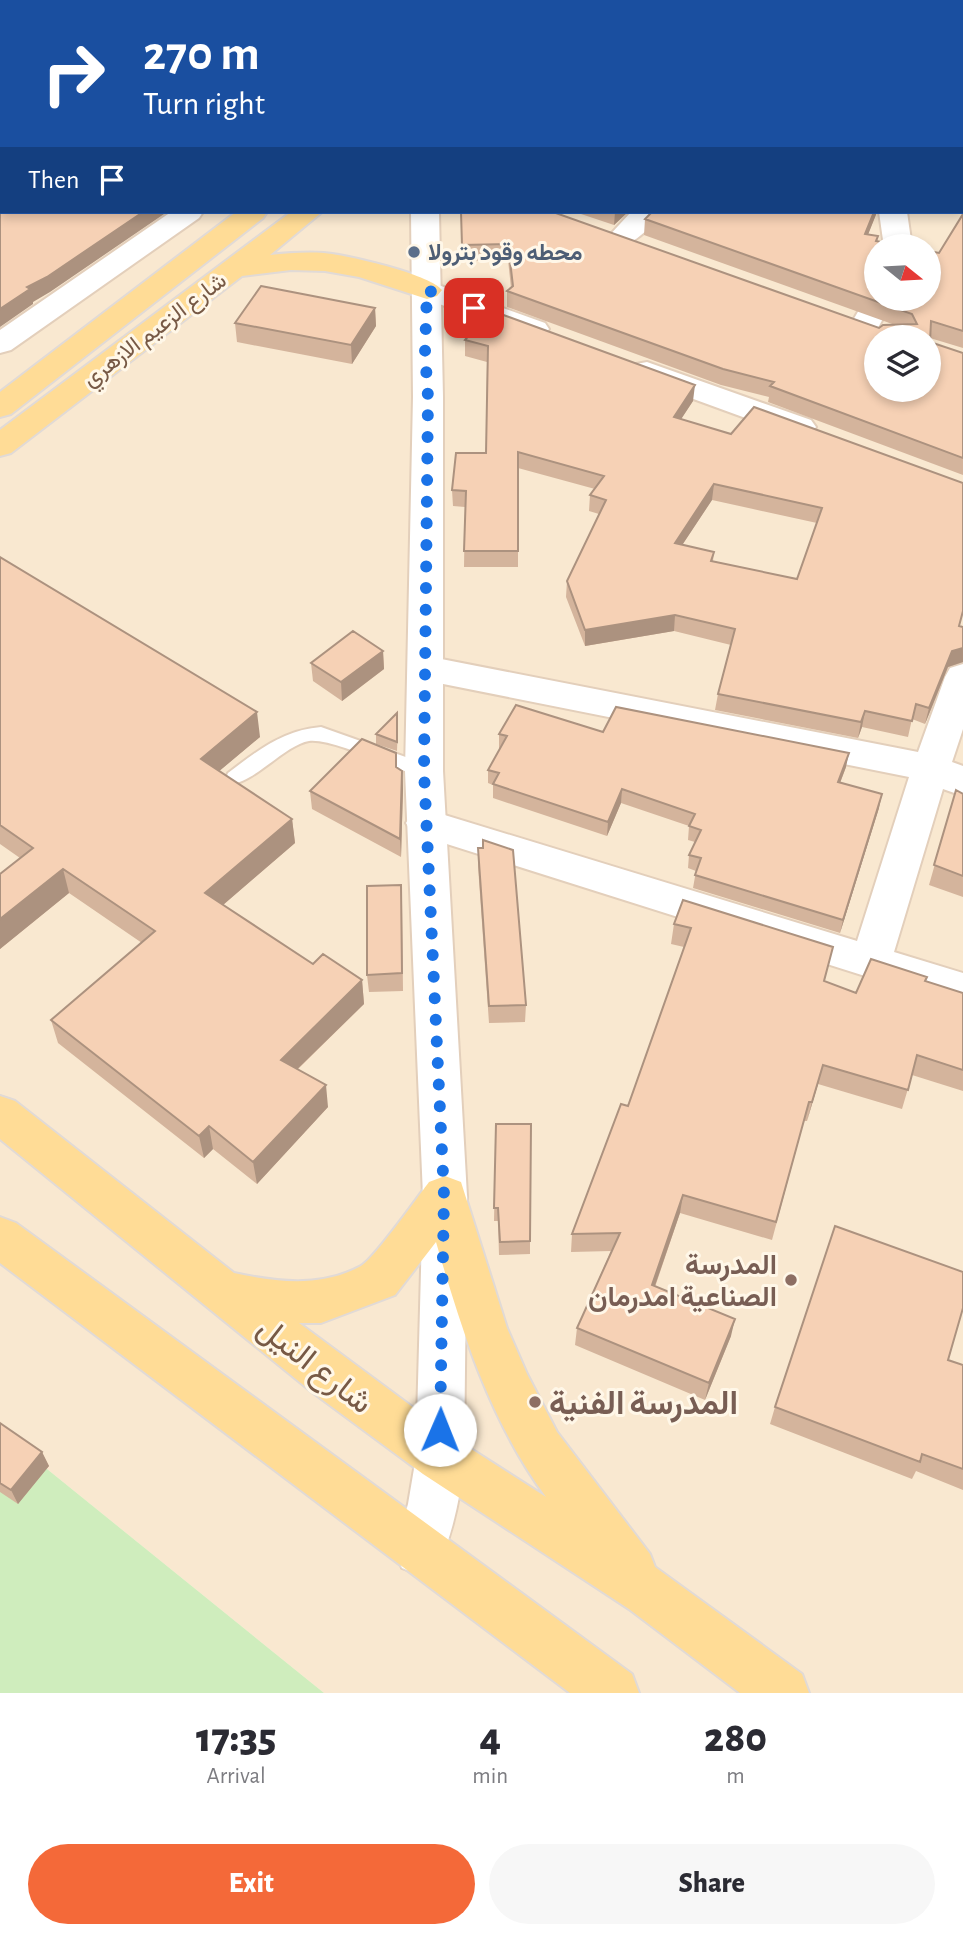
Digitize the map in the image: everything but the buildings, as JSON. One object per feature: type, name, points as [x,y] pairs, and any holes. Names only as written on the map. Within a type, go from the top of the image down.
[{"type":"main road","name":"شارع الزعيم الازهري","points":[[0,407],[250,214]]},
{"type":"main road","name":"شارع الزعيم الازهري","points":[[0,446],[305,214]]},
{"type":"main road","points":[[232,270],[291,262],[329,262],[351,266],[427,290]]},
{"type":"main road","name":"شارع النيل","points":[[0,1114],[329,1376],[440,1457],[647,1591],[783,1693]]},
{"type":"main road","points":[[222,1290],[271,1302],[321,1302],[379,1280],[444,1195]]},
{"type":"main road","points":[[444,1195],[484,1328],[521,1412],[540,1449],[647,1591]]},
{"type":"main road","points":[[0,1237],[613,1693]]},
{"type":"street","points":[[0,344],[186,214]]},
{"type":"street","points":[[420,1550],[431,1519],[440,1457],[444,1195],[425,823],[428,397],[425,352],[425,214]]},
{"type":"street","points":[[621,238],[646,214]]},
{"type":"street","points":[[894,214],[898,234]]},
{"type":"street","points":[[427,290],[558,338]]},
{"type":"street","points":[[863,326],[871,312]]},
{"type":"street","points":[[623,362],[832,439]]},
{"type":"street","points":[[425,669],[947,775]]},
{"type":"street","points":[[871,960],[947,775],[963,677]]},
{"type":"street","points":[[425,823],[963,990]]},
{"type":"lane","points":[[235,778],[289,740],[305,733],[321,734],[424,771]]},
{"type":"shaded area","points":[[0,214],[963,214],[963,1693],[324,1693],[0,1431]]},
{"type":"green space","points":[[0,1431],[324,1693],[0,1693]]},
{"type":"place","name":"محطه وقود بترولا","points":[[414,252]]},
{"type":"place","name":"المدرسة الصناعية امدرمان","points":[[791,1280]]},
{"type":"place","name":"المدرسة الفنية","points":[[535,1402]]},
{"type":"route","points":[[440,1430],[444,1195],[424,771],[427,290],[474,308]]}]
